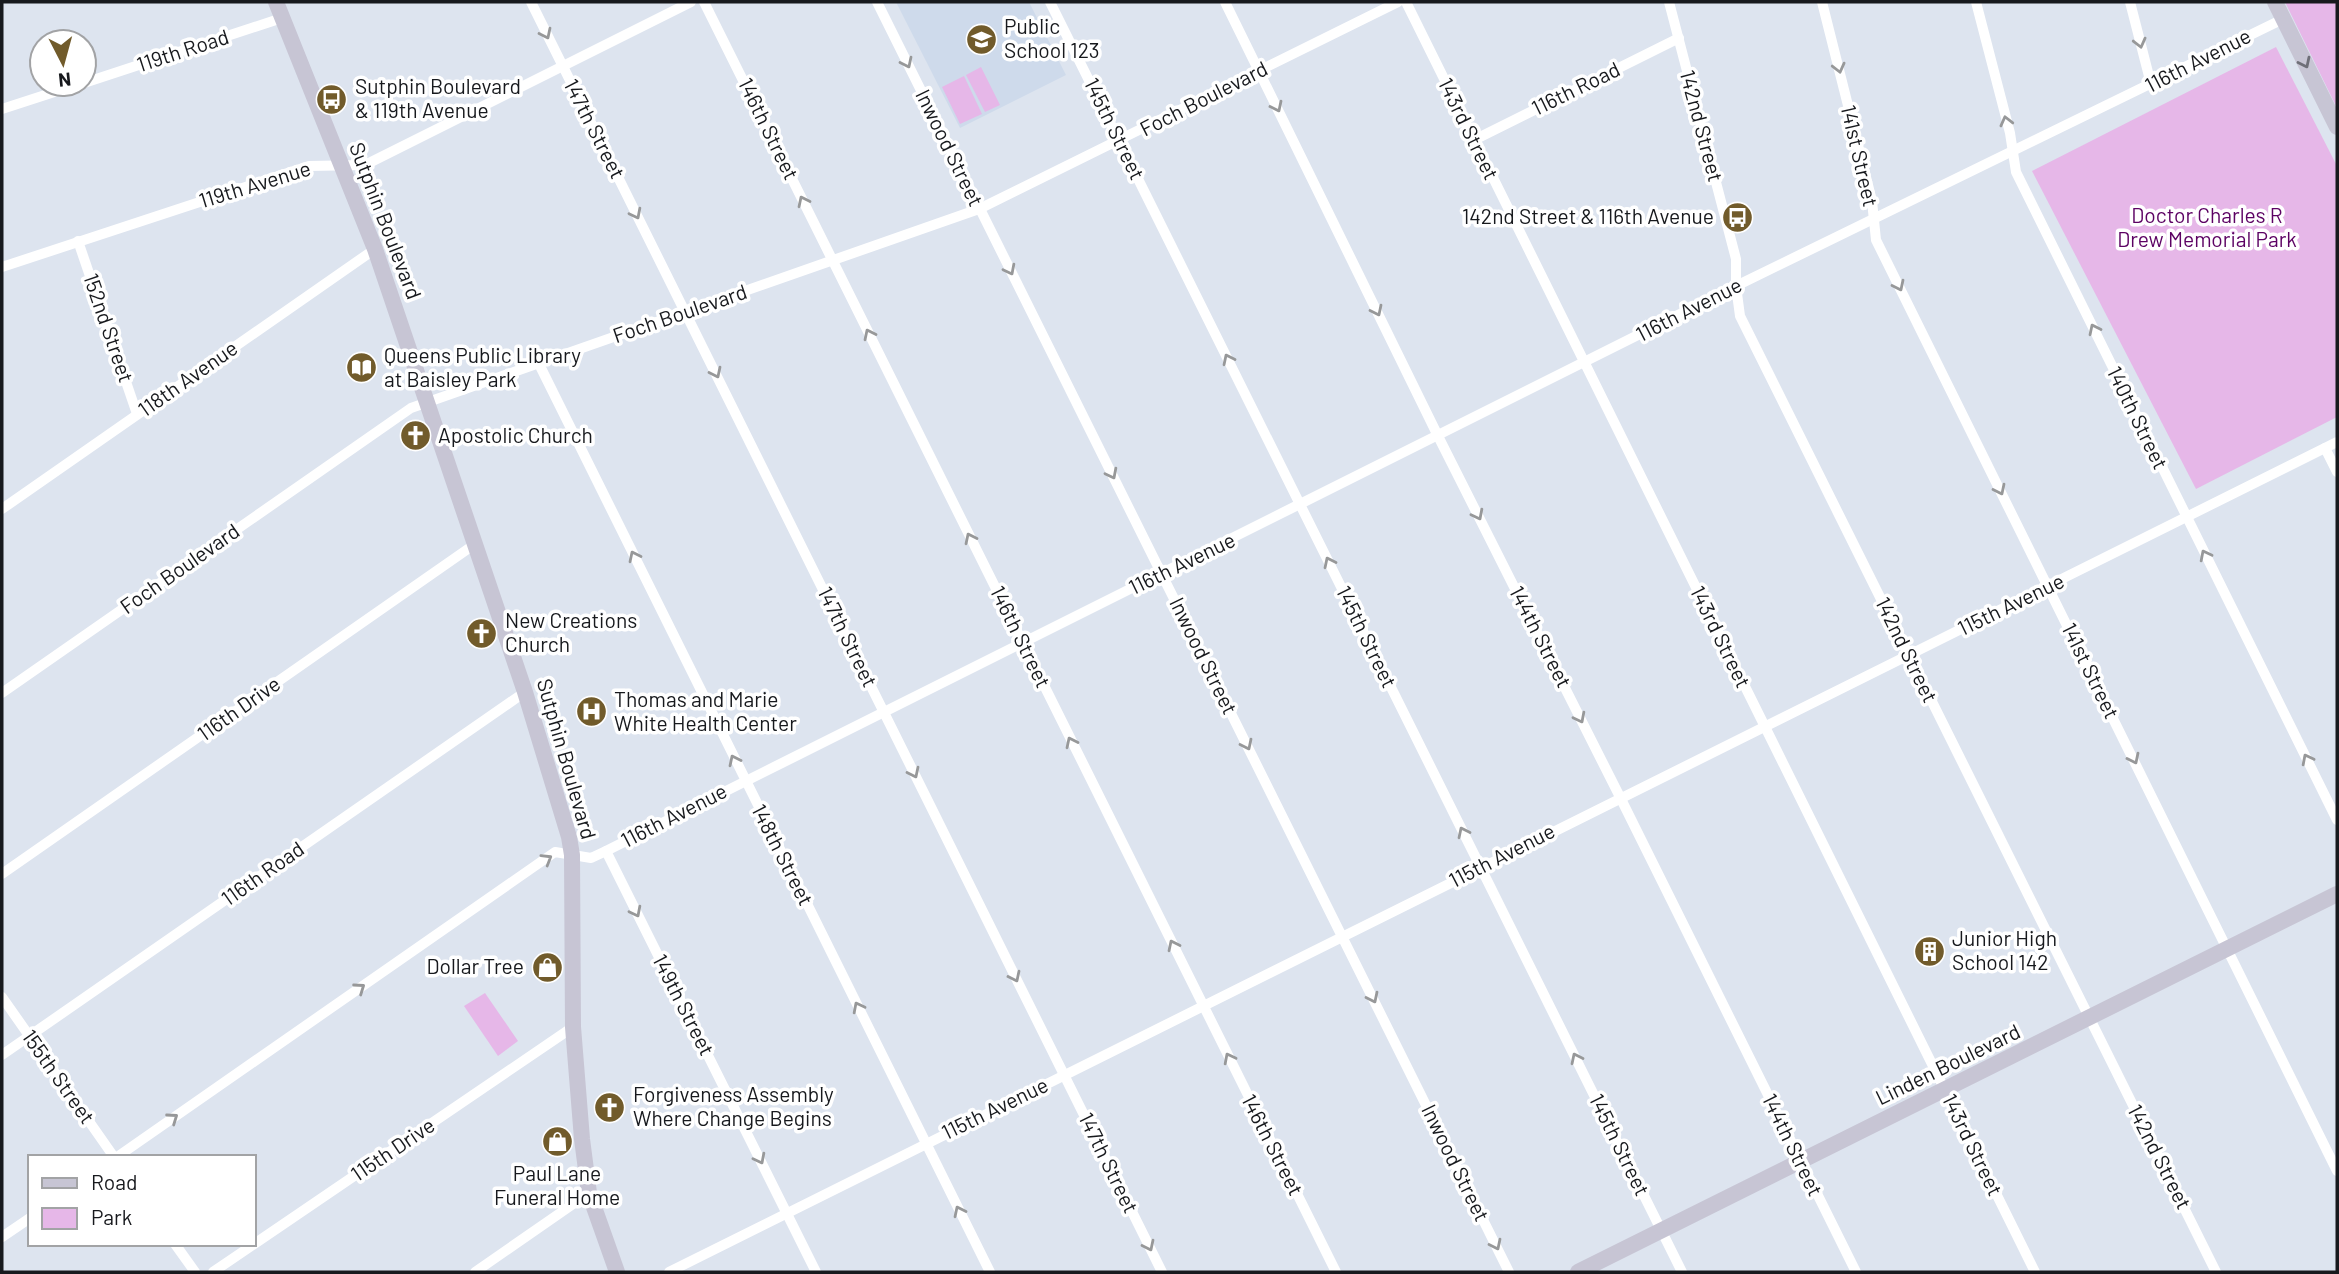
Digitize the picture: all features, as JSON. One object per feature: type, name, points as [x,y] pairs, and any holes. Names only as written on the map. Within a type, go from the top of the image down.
[{"type":"main road","name":"Sutphin Boulevard","points":[[276,2],[375,249],[525,692],[569,836],[572,855],[573,1027],[582,1139],[589,1193],[617,1272]]},
{"type":"main road","points":[[2275,2],[2337,127]]},
{"type":"main road","name":"Linden Boulevard","points":[[1578,1272],[2337,894]]},
{"type":"street","name":"147th Street","points":[[531,2],[1163,1272]]},
{"type":"street","name":"119th Avenue","points":[[2,267],[309,166],[365,164],[691,2]]},
{"type":"street","name":"146th Street","points":[[705,2],[1336,1272]]},
{"type":"street","name":"Inwood Street","points":[[877,2],[1509,1272]]},
{"type":"street","name":"145th Street","points":[[1051,2],[1682,1272]]},
{"type":"street","name":"144th Street","points":[[1225,2],[1438,436],[1856,1272]]},
{"type":"street","name":"Foch Boulevard","points":[[2,693],[411,408],[979,209],[1398,2]]},
{"type":"street","name":"143rd Street","points":[[1406,2],[2035,1272]]},
{"type":"street","name":"142nd Street","points":[[1670,2],[1736,259],[1740,316],[2216,1272]]},
{"type":"street","name":"141st Street","points":[[1822,2],[1872,201],[1876,240],[2337,1171]]},
{"type":"street","name":"140th Street","points":[[1976,2],[2016,172],[2337,820]]},
{"type":"street","points":[[2130,2],[2151,85]]},
{"type":"street","name":"119th Road","points":[[98,78],[282,18]]},
{"type":"street","name":"116th Avenue","points":[[118,1155],[555,852],[591,858],[1736,286],[2283,19]]},
{"type":"street","name":"116th Road","points":[[1474,140],[1679,38]]},
{"type":"street","name":"119th Road","points":[[2,109],[36,98]]},
{"type":"street","name":"152nd Street","points":[[78,241],[137,414]]},
{"type":"street","name":"118th Avenue","points":[[2,505],[375,249]]},
{"type":"street","name":"148th Street","points":[[538,362],[990,1272]]},
{"type":"street","name":"115th Avenue","points":[[669,1272],[2337,442]]},
{"type":"street","points":[[2325,448],[2337,472]]},
{"type":"street","name":"116th Drive","points":[[2,874],[475,544]]},
{"type":"street","name":"116th Road","points":[[2,1055],[525,692]]},
{"type":"street","name":"149th Street","points":[[606,850],[816,1272]]},
{"type":"street","name":"155th Street","points":[[2,998],[114,1155]]},
{"type":"street","name":"115th Drive","points":[[256,1243],[573,1027]]},
{"type":"street","points":[[475,1272],[589,1193]]},
{"type":"street","points":[[2,1237],[28,1219]]},
{"type":"street","points":[[176,1246],[195,1272]]},
{"type":"street","name":"115th Drive","points":[[213,1272],[251,1246]]},
{"type":"shaded area","name":"Public School 123","points":[[896,2],[1029,2],[1066,75],[960,128]]},
{"type":"green space","points":[[2285,2],[2337,2],[2337,108]]},
{"type":"green space","name":"Doctor Charles R Drew Memorial Park","points":[[2276,47],[2337,166],[2337,417],[2196,489],[2032,171]]},
{"type":"green space","points":[[981,67],[1000,105],[985,112],[966,75]]},
{"type":"green space","points":[[964,76],[982,114],[960,124],[942,87]]},
{"type":"green space","points":[[485,993],[518,1041],[498,1056],[464,1006]]},
{"type":"place","name":"Public School 123","points":[[981,39]]},
{"type":"place","name":"Sutphin Boulevard & 119th Avenue","points":[[332,99]]},
{"type":"place","name":"142nd Street & 116th Avenue","points":[[1737,217]]},
{"type":"place","name":"Queens Public Library at Baisley Park","points":[[361,368]]},
{"type":"place","name":"Apostolic Church","points":[[415,436]]},
{"type":"place","name":"New Creations Church","points":[[482,633]]},
{"type":"place","name":"Thomas and Marie White Health Center","points":[[591,712]]},
{"type":"place","name":"Junior High School 142","points":[[1929,951]]},
{"type":"place","name":"Dollar Tree","points":[[547,967]]},
{"type":"place","name":"Forgiveness Assembly Where Change Begins","points":[[610,1107]]},
{"type":"place","name":"Paul Lane Funeral Home","points":[[557,1142]]}]
